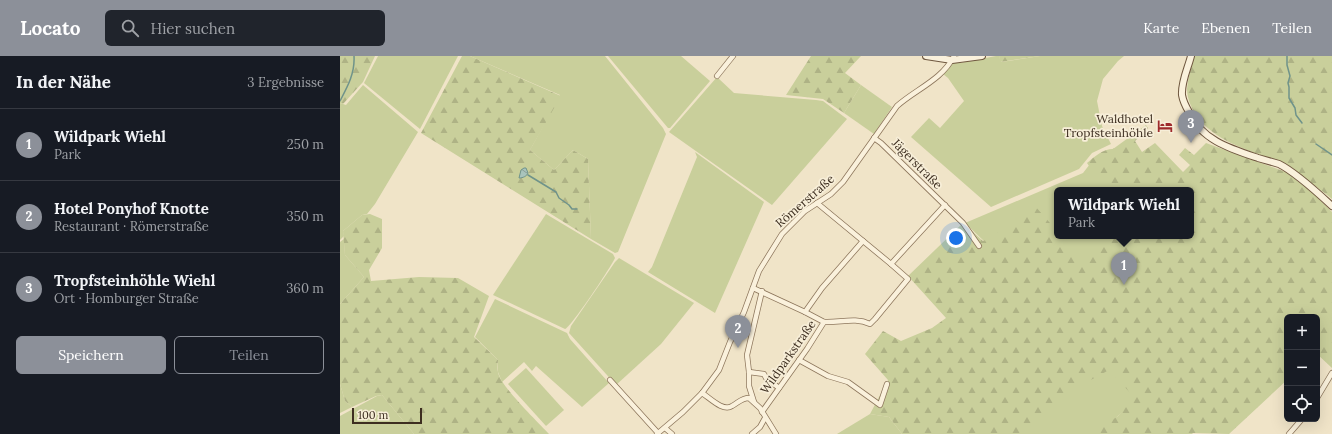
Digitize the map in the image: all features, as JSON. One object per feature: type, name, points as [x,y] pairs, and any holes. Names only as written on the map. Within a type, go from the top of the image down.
[{"type":"main road","points":[[926,56],[964,59],[982,56]]},
{"type":"main road","points":[[1191,56],[1184,77],[1182,94],[1193,121],[1198,128],[1219,143],[1278,164],[1315,190],[1332,206]]},
{"type":"street","points":[[717,76],[733,56]]},
{"type":"street","name":"Römerstraße","points":[[610,380],[658,434],[683,412],[702,393],[719,370],[744,312],[759,271],[782,234],[800,216],[831,194],[843,182],[897,106],[906,98],[935,80],[953,58]]},
{"type":"street","name":"Jägerstraße","points":[[874,138],[882,143],[963,223],[979,246]]},
{"type":"street","points":[[817,203],[891,264]]},
{"type":"street","name":"Jägerstraße","points":[[891,264],[945,205]]},
{"type":"street","points":[[805,312],[822,288],[862,241]]},
{"type":"street","name":"Wildparkstraße","points":[[762,412],[807,349],[824,322],[854,320],[870,324],[908,279],[891,264]]},
{"type":"street","points":[[753,288],[824,322]]},
{"type":"street","points":[[754,402],[749,386],[747,355],[762,292]]},
{"type":"street","points":[[799,360],[828,376],[848,382],[880,405],[887,384]]},
{"type":"street","points":[[749,372],[764,374],[766,378],[779,388]]},
{"type":"street","points":[[1320,393],[1332,373]]},
{"type":"street","points":[[702,393],[727,408],[745,398],[749,398],[762,412],[776,434]]},
{"type":"street","points":[[752,434],[760,427],[765,418]]},
{"type":"street","points":[[1289,434],[1299,422]]},
{"type":"street","points":[[664,428],[672,434]]},
{"type":"green space","points":[[340,56],[375,56],[363,82],[343,104],[340,103]]},
{"type":"green space","points":[[378,56],[458,56],[420,129],[364,83]]},
{"type":"green space","points":[[462,56],[470,56],[561,96],[530,150],[554,170],[573,150],[588,159],[591,239],[421,133]]},
{"type":"green space","points":[[470,56],[605,56],[663,128],[666,134],[618,252],[615,253],[591,239],[588,159],[573,150],[554,170],[530,150],[560,95]]},
{"type":"green space","points":[[608,56],[681,56],[710,81],[670,128],[668,128]]},
{"type":"green space","points":[[811,56],[861,56],[845,73],[861,85],[844,113],[823,99],[786,95]]},
{"type":"green space","points":[[999,56],[1001,62],[1040,56],[1124,56],[1103,79],[1097,101],[1102,126],[1111,144],[1092,153],[1079,169],[991,207],[911,137],[929,118],[940,128],[964,101],[948,78],[943,74],[953,62],[960,63]]},
{"type":"green space","points":[[999,56],[1040,56],[1000,62]]},
{"type":"green space","points":[[1194,56],[1332,56],[1332,199],[1293,171],[1279,163],[1223,139],[1204,125],[1192,109],[1187,92]]},
{"type":"green space","points":[[717,77],[734,93],[823,101],[847,119],[772,205],[669,132]]},
{"type":"green space","points":[[363,85],[418,132],[375,204],[367,214],[362,215],[343,231],[344,236],[340,240],[340,103],[346,105]]},
{"type":"green space","points":[[861,85],[892,107],[874,134],[844,113]]},
{"type":"green space","points":[[1146,125],[1148,128],[1135,141],[1142,152],[1155,143],[1183,172],[1190,165],[1179,155],[1185,148],[1194,155],[1206,143],[1286,172],[1313,193],[1332,212],[1332,368],[1320,357],[1320,314],[1284,314],[1284,383],[1229,434],[1096,434],[1103,426],[1118,416],[1134,397],[1109,370],[1058,398],[1030,434],[902,434],[889,417],[870,414],[888,380],[865,354],[883,331],[901,341],[932,328],[946,318],[908,276],[963,223],[983,241],[990,238],[1035,206],[1054,228],[1054,239],[1064,239],[1083,260],[1110,239],[1194,239],[1194,187],[1103,187],[1087,163],[1102,152],[1113,149]]},
{"type":"green space","points":[[1114,148],[1156,187],[1054,187],[1054,239],[1194,239],[1193,187],[1215,157],[1172,364],[1099,434],[1021,434],[985,242],[965,223],[1083,173],[1090,164]]},
{"type":"green space","points":[[695,152],[764,202],[715,313],[648,272],[652,267],[697,157]]},
{"type":"green space","points":[[370,214],[382,219],[382,248],[369,270],[371,281],[419,277],[458,278],[489,296],[474,337],[498,360],[498,372],[505,386],[549,434],[414,434],[382,395],[376,396],[352,407],[345,401],[340,384],[340,304],[364,277],[345,255],[343,231],[362,215]]},
{"type":"green space","points":[[546,214],[613,254],[615,258],[599,284],[569,326],[565,329],[493,295]]},
{"type":"green space","points":[[344,239],[345,255],[364,277],[340,304],[340,242]]},
{"type":"green space","points":[[619,258],[694,303],[661,344],[616,385],[569,333],[571,326]]},
{"type":"green space","points":[[495,299],[567,333],[570,339],[609,383],[582,407],[536,366],[532,371],[524,362],[502,382],[498,372],[498,360],[475,337]]},
{"type":"green space","points":[[526,368],[564,410],[546,426],[508,384]]},
{"type":"green space","points":[[340,384],[345,401],[352,407],[340,413]]},
{"type":"green space","points":[[382,395],[414,434],[340,434],[340,416],[377,396]]},
{"type":"green space","points":[[870,414],[889,417],[902,434],[837,434]]},
{"type":"water","points":[[526,168],[528,173],[525,177],[519,178],[521,170]]},
{"type":"waterway","points":[[340,101],[352,74],[354,56]]},
{"type":"waterway","points":[[1287,56],[1287,65],[1290,76],[1288,83],[1289,98],[1295,108],[1296,115],[1302,123]]},
{"type":"waterway","points":[[1316,144],[1332,155]]},
{"type":"waterway","points":[[528,175],[556,192],[559,198],[572,209],[577,209]]},
{"type":"place","name":"Waldhotel Tropfsteinhöhle","points":[[1165,126]]},
{"type":"place","name":"Tropfsteinhöhle Wiehl","points":[[1191,143]]},
{"type":"place","name":"Wildpark Wiehl","points":[[1124,285]]},
{"type":"place","name":"Hotel Ponyhof Knotte","points":[[738,348]]}]
